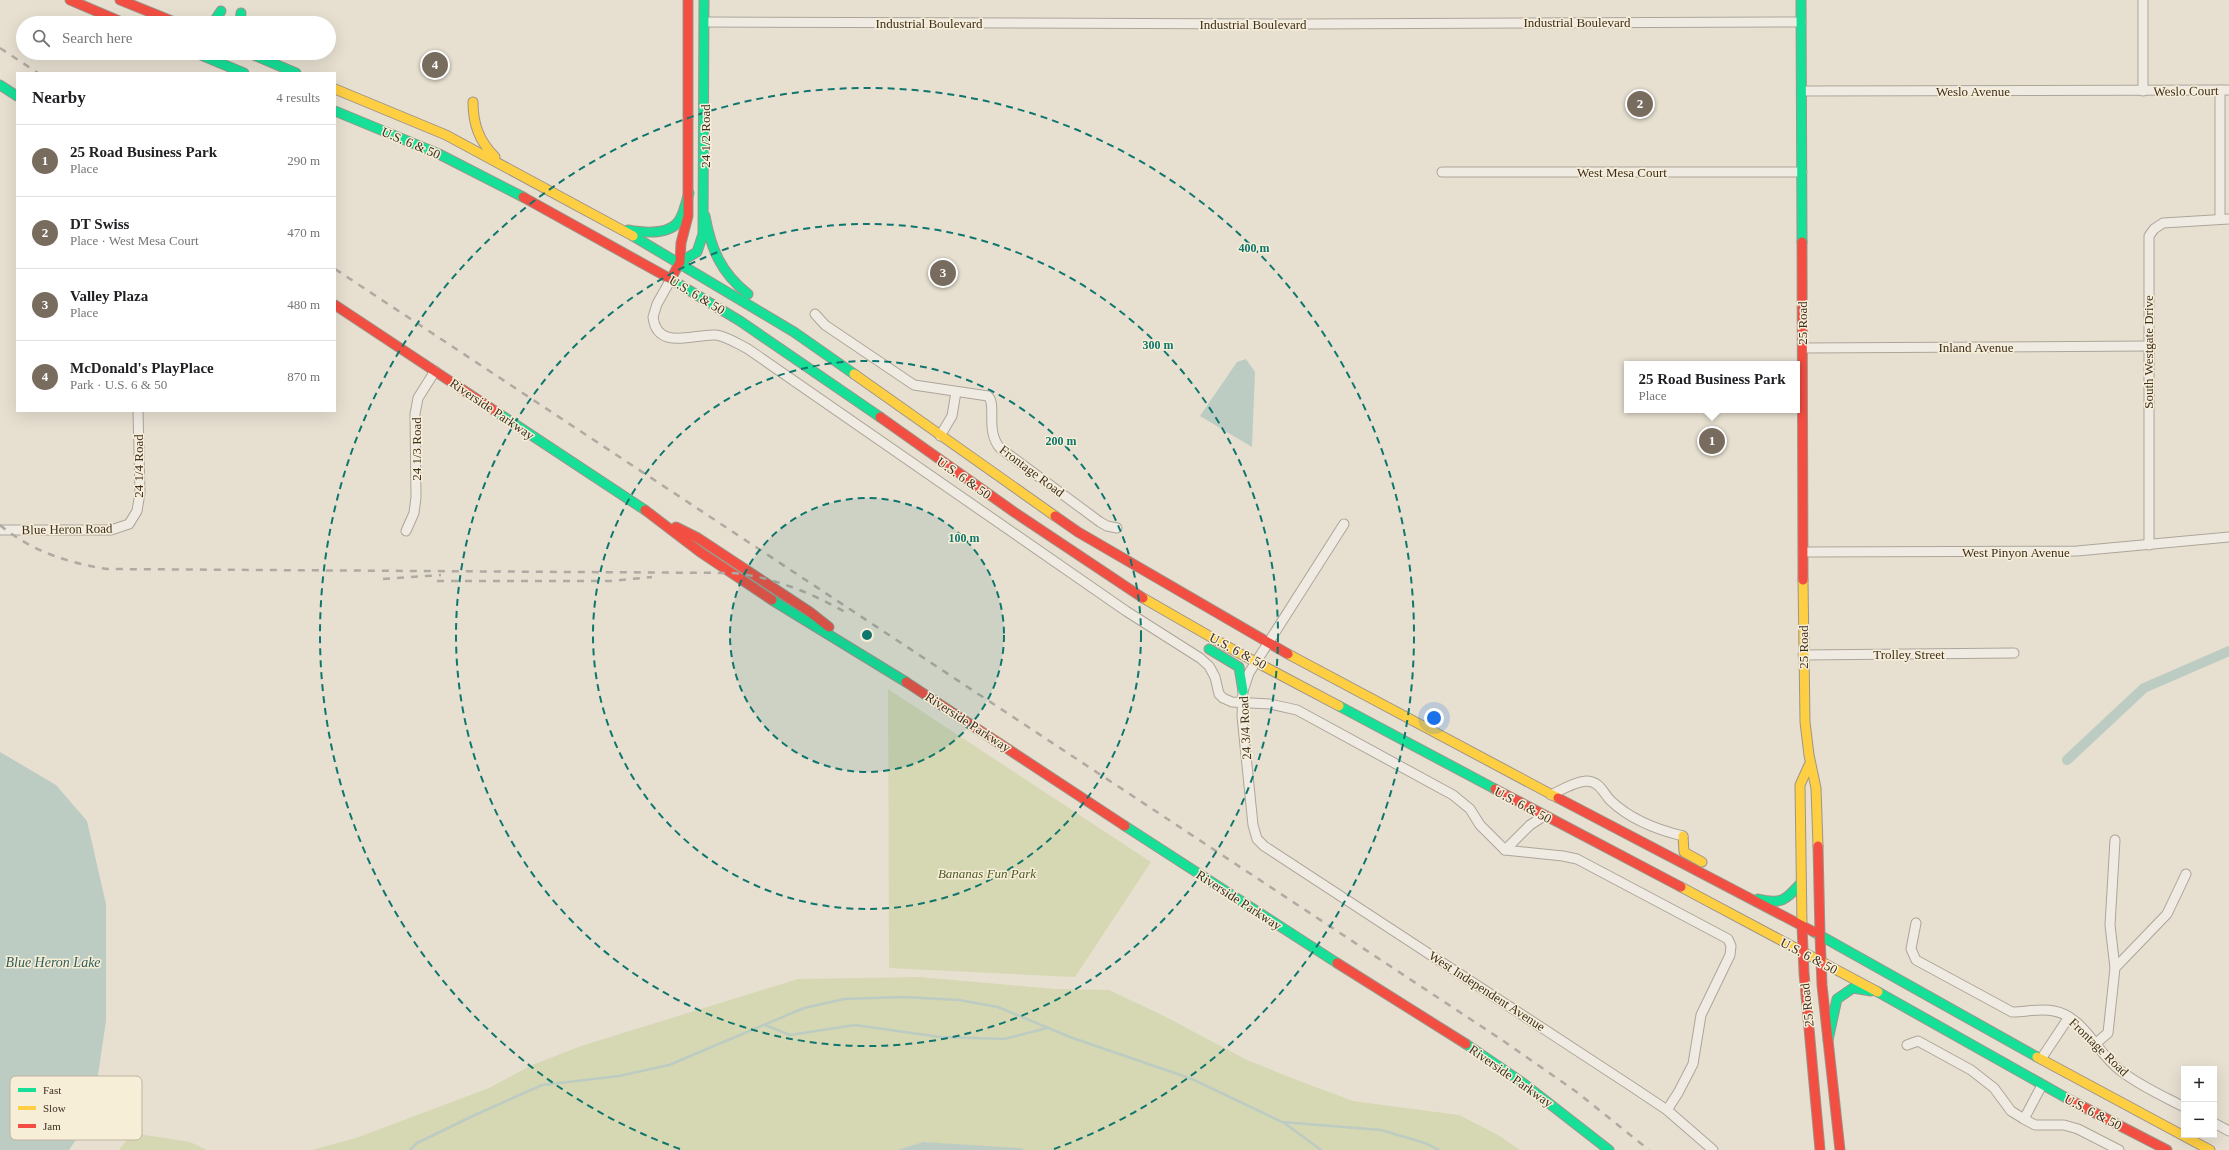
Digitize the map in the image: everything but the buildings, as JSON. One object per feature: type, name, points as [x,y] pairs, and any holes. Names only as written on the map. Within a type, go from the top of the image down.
[{"type":"main road","points":[[70,0],[108,16]]},
{"type":"main road","points":[[120,0],[159,16]]},
{"type":"main road","name":"24 1/2 Road","points":[[670,279],[680,262],[681,243],[688,216],[688,0]]},
{"type":"main road","points":[[695,0],[697,13],[704,22]]},
{"type":"main road","name":"24 1/2 Road","points":[[680,262],[697,252],[700,247],[705,216],[704,0]]},
{"type":"main road","name":"25 Road","points":[[1801,0],[1803,655],[1805,719],[1809,766],[1816,788],[1821,963],[1840,1150]]},
{"type":"main road","points":[[219,16],[222,11]]},
{"type":"main road","points":[[688,18],[696,27],[700,63],[705,78]]},
{"type":"main road","points":[[213,60],[242,72]]},
{"type":"main road","points":[[265,60],[293,72]]},
{"type":"main road","points":[[273,60],[283,68]]},
{"type":"main road","points":[[0,85],[16,95]]},
{"type":"main road","name":"U.S. 6 & 50","points":[[336,89],[446,135],[508,167],[680,262],[794,332],[1082,535],[1265,642],[1551,795],[1820,935],[1973,1023],[2210,1150]]},
{"type":"main road","points":[[473,102],[472,115],[478,134],[493,156],[508,167]]},
{"type":"main road","name":"U.S. 6 & 50","points":[[336,111],[439,154],[515,193],[670,279],[740,321],[803,363],[989,495],[1129,590],[1238,652],[1256,660],[1392,735],[1802,954],[1903,1005],[2042,1085],[2167,1150]]},
{"type":"main road","points":[[621,229],[650,232],[668,229],[680,219],[689,193]]},
{"type":"main road","points":[[705,216],[713,255],[724,270],[745,292],[783,317],[794,332]]},
{"type":"main road","name":"Riverside Parkway","points":[[336,306],[649,513],[691,547],[805,621],[865,655],[1234,898],[1481,1054],[1523,1083],[1609,1150]]},
{"type":"main road","points":[[803,363],[832,374],[926,437],[934,438],[940,436]]},
{"type":"main road","points":[[1102,572],[1140,584]]},
{"type":"main road","points":[[1102,572],[1126,599],[1142,609]]},
{"type":"main road","points":[[1254,645],[1260,645],[1265,642]]},
{"type":"main road","points":[[1202,645],[1239,667],[1243,691]]},
{"type":"main road","points":[[1392,735],[1441,750],[1524,794]]},
{"type":"main road","name":"25 Road","points":[[1809,766],[1800,785],[1802,954],[1820,1150]]},
{"type":"main road","points":[[1536,798],[1551,795]]},
{"type":"main road","points":[[1544,816],[1561,813],[1575,820]]},
{"type":"main road","points":[[1683,836],[1684,852],[1722,873],[1732,890]]},
{"type":"main road","points":[[1642,852],[1676,860]]},
{"type":"main road","points":[[1744,896],[1769,902],[1780,902],[1792,896],[1801,883]]},
{"type":"main road","points":[[1828,1040],[1835,1004],[1837,999],[1847,990],[1853,988],[1868,990],[1903,1005]]},
{"type":"main road","points":[[1943,1029],[1968,1034],[2014,1058]]},
{"type":"main road","points":[[2026,1062],[2035,1064],[2041,1059]]},
{"type":"main road","points":[[2042,1085],[2054,1083],[2060,1084]]},
{"type":"main road","points":[[2157,1133],[2206,1150]]},
{"type":"street","points":[[2143,0],[2143,91]]},
{"type":"street","name":"Industrial Boulevard","points":[[704,22],[1305,24],[1801,22]]},
{"type":"street","points":[[2224,90],[2224,219]]},
{"type":"street","name":"Weslo Court","points":[[2143,91],[2224,90]]},
{"type":"street","name":"Weslo Avenue","points":[[1802,91],[2143,91]]},
{"type":"street","name":"West Mesa Court","points":[[1442,172],[1802,172]]},
{"type":"street","name":"South Westgate Drive","points":[[2148,545],[2148,241],[2151,232],[2163,223],[2224,219]]},
{"type":"street","points":[[670,279],[657,304],[653,317],[660,331],[671,338],[680,340],[702,336],[722,336],[748,349],[1126,611],[1200,658],[1209,666],[1215,677],[1219,694],[1223,698],[1232,702],[1270,704],[1297,710],[1453,795],[1470,809],[1480,825],[1504,850],[1563,856],[1577,859],[1726,936],[1730,942],[1730,955],[1701,1016],[1693,1064],[1678,1093],[1667,1110]]},
{"type":"street","name":"Frontage Road","points":[[815,314],[825,325],[914,385],[982,395],[990,398],[992,436],[1000,448],[1100,522],[1107,526],[1117,528]]},
{"type":"street","name":"Inland Avenue","points":[[1803,348],[2149,346]]},
{"type":"street","name":"24 1/3 Road","points":[[406,531],[414,513],[416,502],[415,414],[418,398],[435,371]]},
{"type":"street","points":[[940,436],[954,412],[956,392]]},
{"type":"street","name":"24 1/4 Road","points":[[132,520],[137,510],[140,493],[138,412]]},
{"type":"street","name":"Blue Heron Road","points":[[0,530],[111,530],[123,527],[132,520]]},
{"type":"street","name":"24 3/4 Road","points":[[1257,839],[1253,825],[1242,702],[1243,691],[1265,642],[1272,634],[1344,524]]},
{"type":"street","name":"West Pinyon Avenue","points":[[1803,552],[2077,551],[2229,536]]},
{"type":"street","name":"Trolley Street","points":[[1803,655],[2014,653]]},
{"type":"street","points":[[1551,795],[1586,781],[1600,786],[1610,800],[1621,809],[1661,830],[1683,836]]},
{"type":"street","points":[[1504,850],[1530,825],[1544,816]]},
{"type":"street","name":"West Independent Avenue","points":[[1257,839],[1264,846],[1533,1020],[1667,1110],[1713,1150]]},
{"type":"street","points":[[2095,1044],[2108,1033],[2115,968],[2110,925],[2115,840]]},
{"type":"street","points":[[2115,968],[2167,914],[2186,874]]},
{"type":"street","name":"Frontage Road","points":[[1916,923],[1911,949],[1916,960],[2012,1012],[2026,1012],[2040,1009],[2055,1011],[2069,1017],[2085,1030],[2095,1044],[2120,1071],[2181,1105]]},
{"type":"street","points":[[2041,1059],[2069,1017]]},
{"type":"street","points":[[1907,1045],[1918,1041],[1971,1070],[1994,1088],[2010,1111],[2035,1125],[2064,1125],[2078,1129],[2119,1150]]},
{"type":"street","points":[[2024,1119],[2042,1085]]},
{"type":"street","points":[[2217,1125],[2229,1131]]},
{"type":"green space","name":"Bananas Fun Park","points":[[888,689],[1151,862],[1075,977],[889,968]]},
{"type":"green space","points":[[919,977],[1055,989],[1109,990],[1164,1016],[1245,1059],[1294,1079],[1353,1101],[1459,1115],[1498,1135],[1520,1150],[1025,1150],[923,1142],[897,1150],[312,1150],[356,1138],[489,1088],[532,1065],[581,1046],[798,979]]},
{"type":"green space","points":[[142,1135],[190,1142],[207,1150],[119,1150],[127,1140],[142,1140]]},
{"type":"water","points":[[1246,359],[1255,372],[1252,447],[1200,416],[1237,362]]},
{"type":"water","name":"Blue Heron Lake","points":[[0,752],[56,785],[87,821],[106,904],[106,1021],[98,1076],[10,1076],[10,1140],[76,1140],[69,1150],[0,1150]]},
{"type":"water","points":[[923,1142],[1020,1148],[1025,1150],[897,1150]]},
{"type":"waterway","points":[[2067,760],[2144,688],[2229,651]]},
{"type":"waterway","points":[[410,1150],[417,1143],[542,1085],[619,1076],[669,1065],[804,1008],[844,999],[904,997],[959,1000],[998,1007],[1070,1037],[1192,1079],[1282,1122],[1381,1130],[1425,1143],[1439,1150]]},
{"type":"waterway","points":[[765,1025],[790,1035],[855,1025],[940,1037],[1004,1039],[1047,1028]]},
{"type":"waterway","points":[[1283,1122],[1321,1150]]},
{"type":"railway","points":[[0,48],[16,59]]},
{"type":"railway","points":[[18,60],[36,72]]},
{"type":"railway","points":[[336,270],[1502,1040],[1578,1093],[1649,1150]]},
{"type":"railway","points":[[0,525],[24,542],[37,549],[64,559],[107,569],[732,573],[763,578],[792,587],[847,613]]},
{"type":"railway","points":[[383,579],[441,575]]},
{"type":"railway","points":[[437,581],[611,581],[652,577]]},
{"type":"traffic: fast","points":[[680,262],[697,252],[703,234],[704,0]]},
{"type":"traffic: fast","points":[[1801,0],[1802,242]]},
{"type":"traffic: fast","points":[[218,16],[221,11]]},
{"type":"traffic: fast","points":[[213,60],[242,72]]},
{"type":"traffic: fast","points":[[265,60],[294,72]]},
{"type":"traffic: fast","points":[[0,85],[16,95]]},
{"type":"traffic: fast","points":[[336,111],[439,154],[523,197]]},
{"type":"traffic: fast","points":[[628,230],[658,232],[672,227],[681,217],[689,193]]},
{"type":"traffic: fast","points":[[705,216],[710,239],[719,260],[731,278],[748,294]]},
{"type":"traffic: fast","points":[[633,236],[794,332],[854,374]]},
{"type":"traffic: fast","points":[[667,277],[740,321],[880,417]]},
{"type":"traffic: fast","points":[[495,411],[645,510]]},
{"type":"traffic: fast","points":[[772,600],[906,682]]},
{"type":"traffic: fast","points":[[1209,649],[1239,667],[1243,691]]},
{"type":"traffic: fast","points":[[1339,706],[1495,789]]},
{"type":"traffic: fast","points":[[1125,826],[1337,963]]},
{"type":"traffic: fast","points":[[1758,899],[1766,901],[1782,900],[1791,894],[1801,883]]},
{"type":"traffic: fast","points":[[1814,932],[2037,1057]]},
{"type":"traffic: fast","points":[[1828,1040],[1837,999],[1853,988],[1871,991]]},
{"type":"traffic: fast","points":[[1878,992],[2070,1100]]},
{"type":"traffic: fast","points":[[1466,1044],[1523,1083],[1609,1150]]},
{"type":"traffic: slow","points":[[336,89],[446,135],[633,236]]},
{"type":"traffic: slow","points":[[473,102],[474,118],[478,132],[489,151],[495,157]]},
{"type":"traffic: slow","points":[[854,374],[1055,516]]},
{"type":"traffic: slow","points":[[1803,580],[1805,722],[1809,755],[1816,788],[1818,846]]},
{"type":"traffic: slow","points":[[1143,598],[1237,652],[1339,706]]},
{"type":"traffic: slow","points":[[1288,654],[1558,798]]},
{"type":"traffic: slow","points":[[1802,926],[1800,785],[1809,765]]},
{"type":"traffic: slow","points":[[1683,836],[1684,852],[1702,862]]},
{"type":"traffic: slow","points":[[1681,887],[1878,992]]},
{"type":"traffic: slow","points":[[2037,1057],[2210,1150]]},
{"type":"traffic: jam","points":[[70,0],[108,16]]},
{"type":"traffic: jam","points":[[120,0],[160,16]]},
{"type":"traffic: jam","points":[[671,279],[680,262],[681,243],[688,216],[688,0]]},
{"type":"traffic: jam","points":[[523,197],[667,277]]},
{"type":"traffic: jam","points":[[1802,242],[1803,580]]},
{"type":"traffic: jam","points":[[336,306],[495,411]]},
{"type":"traffic: jam","points":[[880,417],[1014,512],[1143,598]]},
{"type":"traffic: jam","points":[[645,510],[700,552],[772,600]]},
{"type":"traffic: jam","points":[[1055,516],[1078,532],[1288,654]]},
{"type":"traffic: jam","points":[[676,527],[698,538],[810,612],[829,627]]},
{"type":"traffic: jam","points":[[906,682],[1125,826]]},
{"type":"traffic: jam","points":[[1495,789],[1681,887]]},
{"type":"traffic: jam","points":[[1558,798],[1814,932]]},
{"type":"traffic: jam","points":[[1818,846],[1820,935]]},
{"type":"traffic: jam","points":[[1802,926],[1804,973],[1820,1150]]},
{"type":"traffic: jam","points":[[1820,935],[1822,985],[1840,1150]]},
{"type":"traffic: jam","points":[[1337,963],[1466,1044]]},
{"type":"traffic: jam","points":[[2070,1100],[2167,1150]]},
{"type":"place","name":"McDonald's PlayPlace","points":[[435,65]]},
{"type":"place","name":"DT Swiss","points":[[1640,104]]},
{"type":"place","name":"Valley Plaza","points":[[943,273]]},
{"type":"place","name":"25 Road Business Park","points":[[1712,441]]}]
